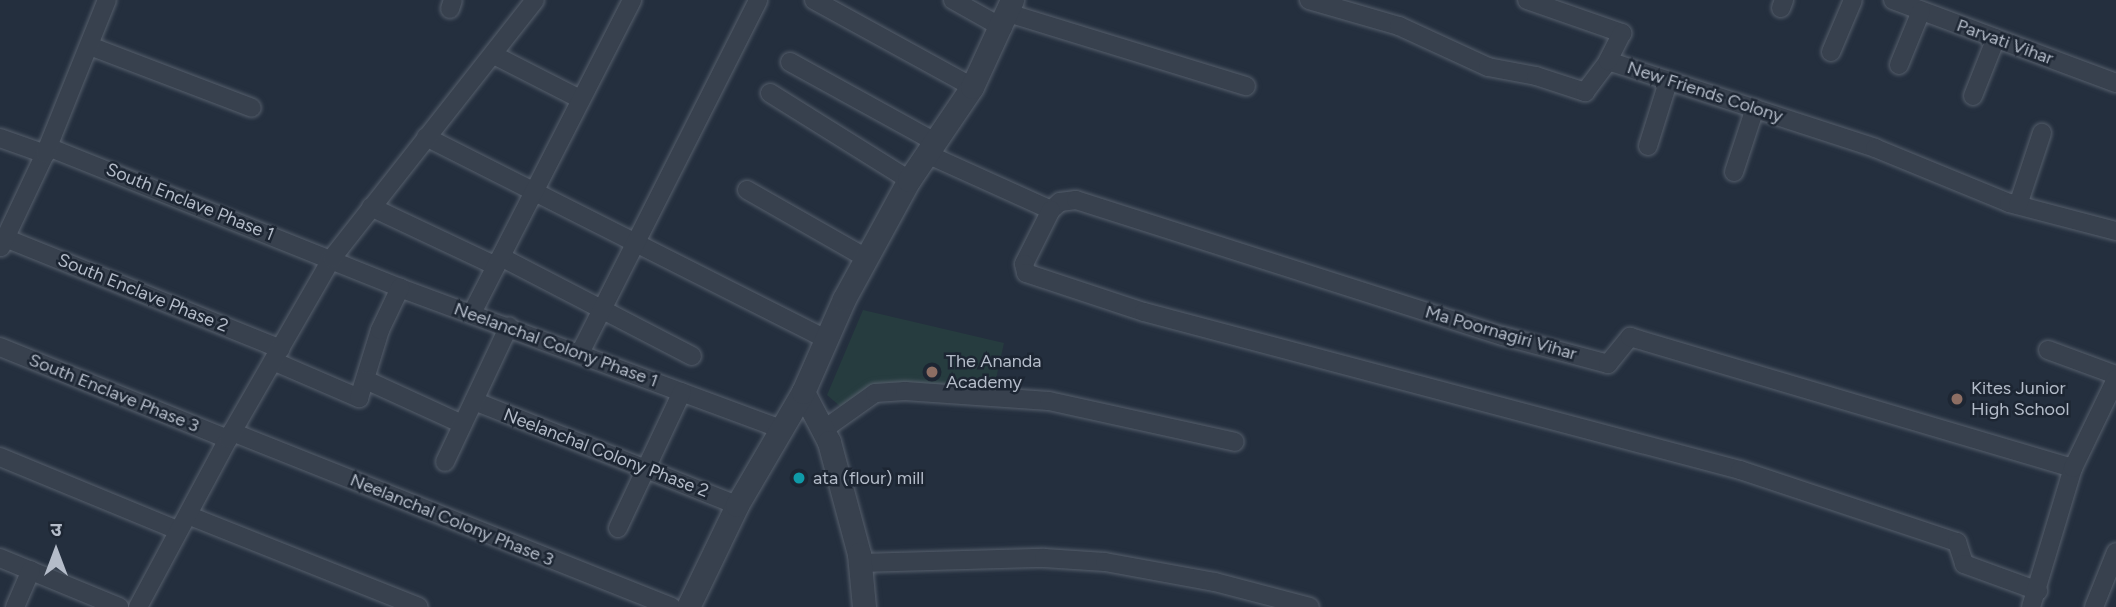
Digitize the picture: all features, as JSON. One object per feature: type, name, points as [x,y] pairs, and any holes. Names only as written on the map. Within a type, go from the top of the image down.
[{"type":"street","points":[[3,244],[47,150],[107,0]]},
{"type":"street","points":[[138,607],[177,530],[190,516],[230,436],[332,258],[535,0]]},
{"type":"street","points":[[472,313],[632,0]]},
{"type":"street","points":[[580,353],[758,0]]},
{"type":"street","points":[[814,0],[972,87]]},
{"type":"street","points":[[953,0],[1246,86]]},
{"type":"street","name":"New Friends Colony","points":[[1309,0],[1399,26],[1488,67],[1536,76],[1585,92],[1608,61],[1901,158],[2018,205],[2116,231]]},
{"type":"street","points":[[1527,0],[1622,33],[1608,61]]},
{"type":"street","points":[[1831,52],[1853,0]]},
{"type":"street","name":"Parvati Vihar","points":[[1893,0],[2116,83]]},
{"type":"street","points":[[1899,65],[1922,11]]},
{"type":"street","points":[[688,607],[737,505],[803,392],[826,338],[866,258],[909,180],[972,87],[1008,14]]},
{"type":"street","points":[[1973,96],[1996,38]]},
{"type":"street","points":[[90,46],[252,108]]},
{"type":"street","points":[[494,55],[580,99]]},
{"type":"street","points":[[790,62],[931,148],[1051,210],[1024,264],[1026,273],[1144,312],[1740,470],[1957,542],[1964,564],[2034,599],[2073,468],[2116,377],[2048,350]]},
{"type":"street","points":[[1648,146],[1668,82]]},
{"type":"street","points":[[770,93],[909,180]]},
{"type":"street","points":[[1734,172],[1755,108]]},
{"type":"street","points":[[2018,205],[2042,133]]},
{"type":"street","points":[[426,137],[826,338]]},
{"type":"street","name":"South Enclave Phase 1","points":[[0,138],[47,150],[332,258]]},
{"type":"street","points":[[747,190],[866,258]]},
{"type":"street","name":"Ma Poornagiri Vihar","points":[[1051,210],[1060,202],[1076,200],[1503,336],[1608,364],[1630,337],[2073,468]]},
{"type":"street","points":[[372,207],[499,262],[692,356]]},
{"type":"street","name":"South Enclave Phase 2","points":[[3,244],[277,355],[359,398],[366,380]]},
{"type":"street","name":"Neelanchal Colony Phase 1","points":[[332,258],[400,288],[509,326],[781,429]]},
{"type":"street","points":[[400,288],[380,330],[366,380],[462,424]]},
{"type":"street","points":[[445,461],[509,326]]},
{"type":"street","name":"South Enclave Phase 3","points":[[0,347],[230,436]]},
{"type":"street","points":[[823,430],[874,393],[905,391],[1049,401],[1235,442]]},
{"type":"street","points":[[618,528],[682,392]]},
{"type":"street","points":[[803,392],[823,430],[859,563],[864,607]]},
{"type":"street","name":"Neelanchal Colony Phase 2","points":[[474,401],[737,505]]},
{"type":"street","name":"Neelanchal Colony Phase 3","points":[[230,436],[671,607]]},
{"type":"street","points":[[0,457],[177,530]]},
{"type":"street","points":[[190,516],[419,607]]},
{"type":"street","points":[[2094,607],[2116,552]]},
{"type":"street","points":[[0,558],[119,607]]},
{"type":"street","points":[[859,563],[1044,558],[1105,562],[1215,582],[1310,607]]},
{"type":"street","points":[[15,607],[31,570]]},
{"type":"green space","points":[[863,310],[1004,343],[992,397],[893,384],[841,407],[827,395]]},
{"type":"place","name":"The Ananda Academy","points":[[932,372]]},
{"type":"place","name":"Kites Junior High School","points":[[1957,399]]},
{"type":"place","name":"ata (flour) mill","points":[[799,478]]}]
